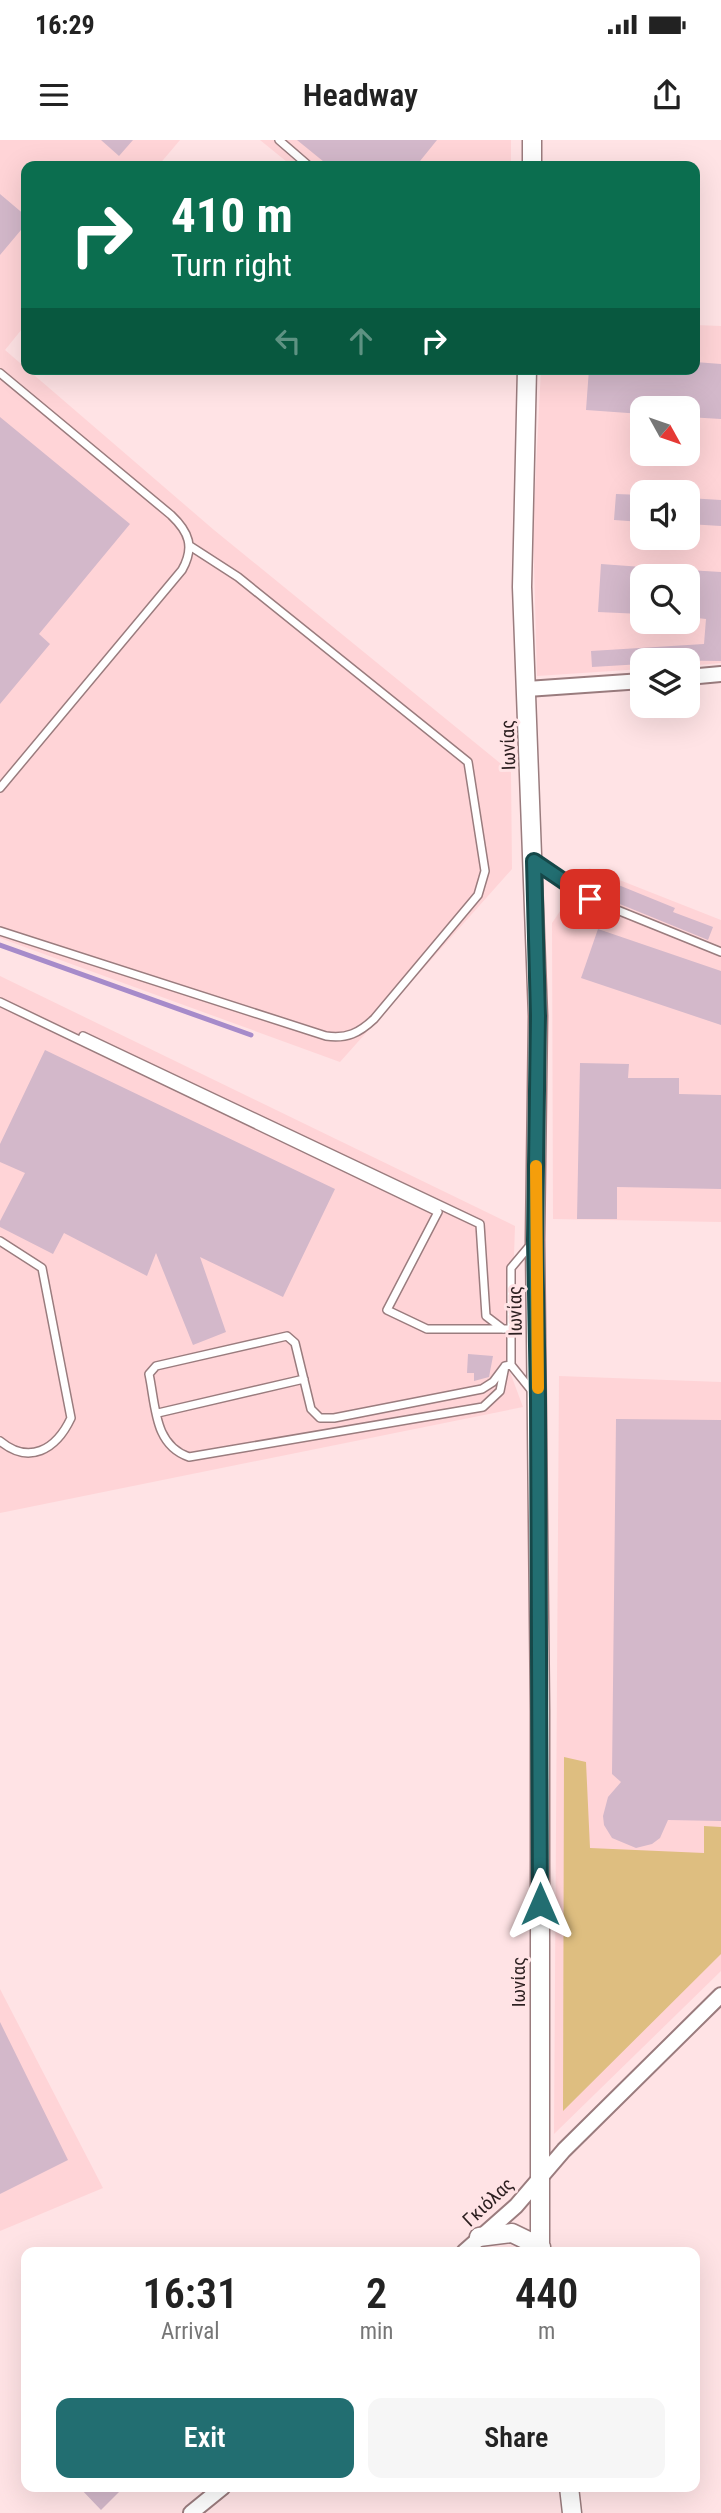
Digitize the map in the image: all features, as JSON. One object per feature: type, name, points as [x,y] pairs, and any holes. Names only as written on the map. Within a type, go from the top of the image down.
[{"type":"street","points":[[532,140],[532,161]]},
{"type":"street","name":"Ιωνίας","points":[[527,375],[522,587],[538,1016],[535,1240],[538,1398],[540,2247]]},
{"type":"street","points":[[700,676],[721,674]]},
{"type":"street","points":[[527,690],[630,682]]},
{"type":"street","name":"Γκιόλας","points":[[469,2247],[516,2206],[564,2150],[721,1995]]},
{"type":"street","points":[[479,2237],[497,2232],[512,2233],[536,2247]]},
{"type":"street","points":[[191,2513],[217,2492]]},
{"type":"street","points":[[570,2492],[572,2513]]},
{"type":"lane","points":[[279,140],[303,161]]},
{"type":"lane","points":[[0,373],[171,514],[189,536],[190,547],[182,570],[0,788]]},
{"type":"lane","points":[[0,932],[326,1036],[341,1038],[353,1035],[374,1019],[478,895],[485,871],[468,762],[239,577],[190,547]]},
{"type":"lane","points":[[534,861],[590,899],[721,952]]},
{"type":"lane","points":[[0,999],[480,1224],[486,1316],[507,1329]]},
{"type":"lane","points":[[0,999],[438,1212],[387,1310],[427,1329],[507,1329]]},
{"type":"lane","points":[[508,1365],[493,1382],[482,1389],[334,1419],[320,1418],[311,1409],[295,1343],[287,1335],[156,1366],[149,1374],[163,1437],[173,1452],[189,1457],[483,1407],[500,1391],[508,1365],[507,1329],[511,1268],[535,1240]]},
{"type":"lane","points":[[0,1241],[42,1268],[71,1418],[57,1440],[48,1448],[27,1454],[12,1451],[0,1441]]},
{"type":"lane","points":[[508,1365],[538,1398]]},
{"type":"lane","points":[[158,1413],[304,1379]]},
{"type":"shaded area","points":[[0,140],[180,140],[162,161],[21,161],[21,330],[5,350],[21,364],[21,375],[34,375],[214,530],[511,772],[512,869],[340,1062],[0,938]]},
{"type":"shaded area","points":[[260,140],[511,140],[511,161],[286,161]]},
{"type":"shaded area","points":[[700,325],[721,326],[721,663],[700,665],[700,648],[630,648],[630,670],[537,676],[533,528],[541,375],[700,375]]},
{"type":"shaded area","points":[[589,868],[721,920],[721,1222],[553,1219],[552,923]]},
{"type":"shaded area","points":[[0,976],[515,1226],[510,1372],[523,1407],[0,1513]]},
{"type":"shaded area","points":[[559,1376],[721,1382],[721,1971],[554,2134]]},
{"type":"shaded area","points":[[564,1757],[586,1762],[590,1848],[704,1853],[704,1826],[721,1827],[721,1954],[563,2111]]},
{"type":"shaded area","points":[[0,1989],[103,2188],[0,2231]]},
{"type":"building","points":[[101,140],[133,140],[119,156]]},
{"type":"building","points":[[297,140],[437,140],[420,161],[323,161]]},
{"type":"building","points":[[0,194],[21,212],[21,230],[0,255]]},
{"type":"building","points":[[700,362],[721,364],[721,419],[700,418],[700,396],[630,396],[630,413],[586,410],[589,375],[700,375]]},
{"type":"building","points":[[0,417],[130,524],[39,634],[50,644],[0,704]]},
{"type":"building","points":[[616,494],[630,495],[630,521],[614,520]]},
{"type":"building","points":[[700,499],[721,500],[721,526],[700,525]]},
{"type":"building","points":[[601,564],[630,566],[630,613],[598,612]]},
{"type":"building","points":[[700,571],[721,572],[721,661],[700,661],[700,648],[639,648],[704,644],[706,619],[700,618]]},
{"type":"building","points":[[630,649],[630,665],[592,667],[591,651]]},
{"type":"building","points":[[611,882],[675,908],[673,912],[713,927],[708,940],[605,898]]},
{"type":"building","points":[[598,929],[721,971],[721,1025],[581,978]]},
{"type":"building","points":[[45,1050],[335,1189],[283,1297],[200,1257],[226,1332],[193,1345],[156,1253],[147,1276],[64,1233],[53,1254],[0,1227],[0,1221],[25,1173],[0,1162],[0,1144]]},
{"type":"building","points":[[580,1063],[629,1064],[628,1078],[679,1078],[679,1094],[721,1095],[721,1189],[617,1187],[617,1219],[577,1219]]},
{"type":"building","points":[[468,1354],[493,1356],[489,1377],[474,1381],[474,1373],[467,1373]]},
{"type":"building","points":[[616,1419],[721,1420],[721,1821],[668,1820],[660,1838],[652,1844],[636,1848],[612,1838],[604,1825],[603,1816],[608,1797],[621,1782],[612,1774]]},
{"type":"building","points":[[0,2022],[68,2160],[0,2194]]},
{"type":"building","points":[[84,2492],[119,2492],[101,2510]]},
{"type":"waterway","points":[[0,945],[251,1035]]},
{"type":"slow traffic","points":[[536,1166],[538,1388]]},
{"type":"route","points":[[540,1904],[535,1240],[538,1016],[534,861],[590,899]]}]
